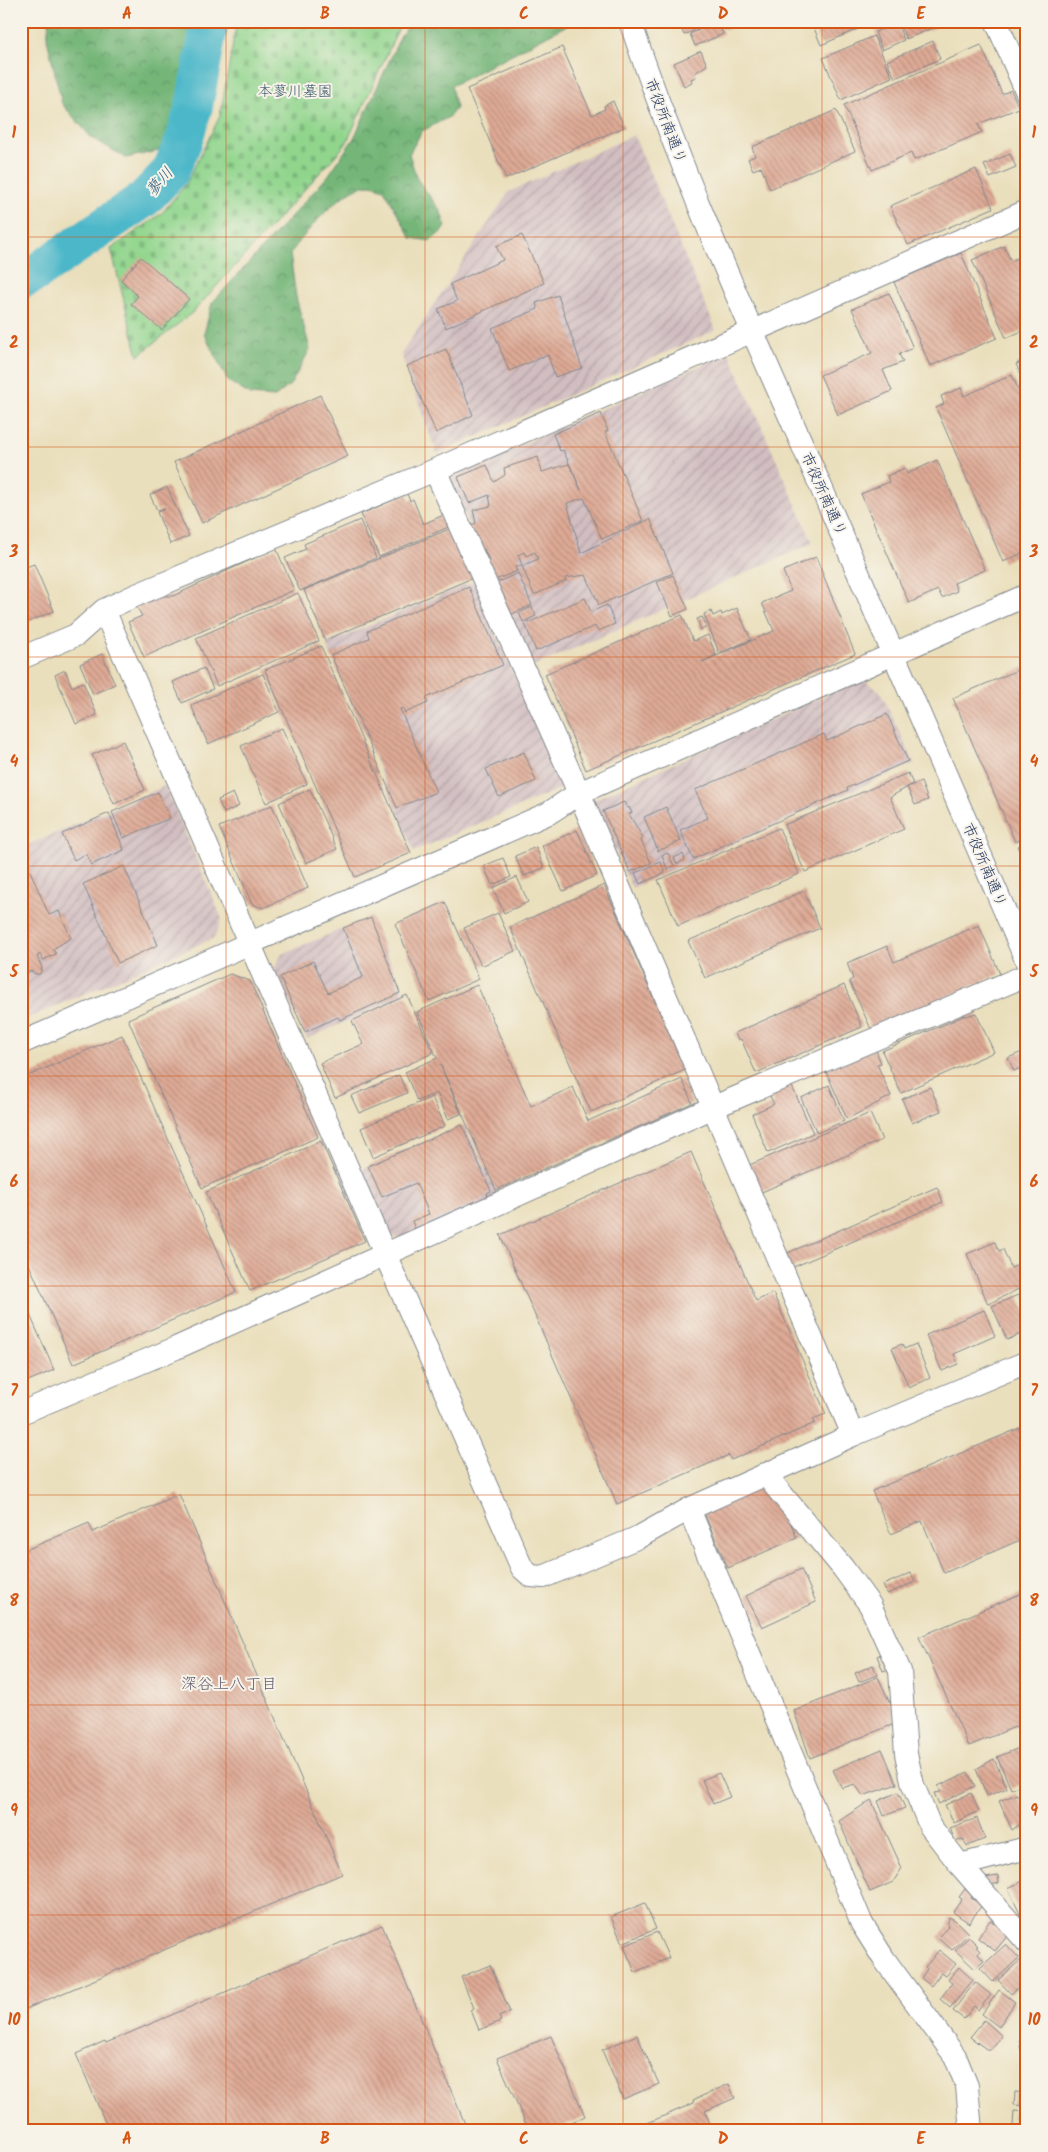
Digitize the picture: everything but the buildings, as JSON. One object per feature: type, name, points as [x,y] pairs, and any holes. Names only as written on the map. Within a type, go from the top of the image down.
[{"type":"street","name":"市役所南通り","points":[[630,21],[673,141],[752,332],[895,653],[1027,962]]},
{"type":"street","points":[[996,21],[1027,93]]},
{"type":"street","points":[[21,658],[76,635],[104,610],[435,470],[1027,211]]},
{"type":"street","points":[[435,470],[579,793],[853,1435]]},
{"type":"street","points":[[21,1043],[549,813],[579,793],[1027,595]]},
{"type":"street","points":[[104,610],[522,1568],[531,1576],[543,1577],[639,1537],[689,1509],[765,1474],[1027,1362]]},
{"type":"street","points":[[21,1413],[176,1348],[384,1253],[714,1107],[1027,975]]},
{"type":"street","points":[[765,1474],[843,1568],[870,1605],[879,1623],[900,1671],[906,1754],[912,1785],[930,1826],[960,1865],[1027,1942]]},
{"type":"street","points":[[689,1509],[862,1924],[890,1968],[949,2045],[962,2070],[968,2086],[971,2131]]},
{"type":"street","points":[[960,1865],[1027,1848]]},
{"type":"shaded area","points":[[634,135],[716,330],[437,454],[401,354],[509,192]]},
{"type":"shaded area","points":[[729,353],[813,543],[532,667],[448,477]]},
{"type":"shaded area","points":[[474,581],[562,788],[414,851],[326,644]]},
{"type":"shaded area","points":[[862,679],[880,691],[914,763],[632,888],[593,800]]},
{"type":"shaded area","points":[[165,786],[222,919],[214,938],[21,1021],[21,848]]},
{"type":"shaded area","points":[[371,917],[404,995],[307,1039],[274,969],[282,954]]},
{"type":"shaded area","points":[[464,1125],[496,1190],[497,1199],[402,1239],[391,1235],[362,1169]]},
{"type":"green space","points":[[49,21],[205,21],[200,65],[181,124],[158,151],[126,158],[91,137],[62,104],[47,39]]},
{"type":"green space","name":"本蓼川墓園","points":[[237,21],[402,21],[346,144],[193,312],[138,356],[111,249],[162,213],[186,184],[220,116]]},
{"type":"green space","points":[[413,21],[575,21],[451,86],[456,108],[449,117],[422,131],[409,154],[417,179],[440,210],[446,227],[431,241],[411,238],[384,189],[371,185],[359,187],[348,193],[314,224],[290,254],[296,297],[310,349],[291,384],[275,397],[250,395],[228,381],[204,334],[212,303],[328,176],[354,138],[401,35]]},
{"type":"waterway","name":"蓼川","points":[[21,280],[34,274],[144,199],[170,172],[184,140],[194,106],[210,21]]},
{"type":"district","name":"深谷上八丁目","points":[[229,1683]]}]
